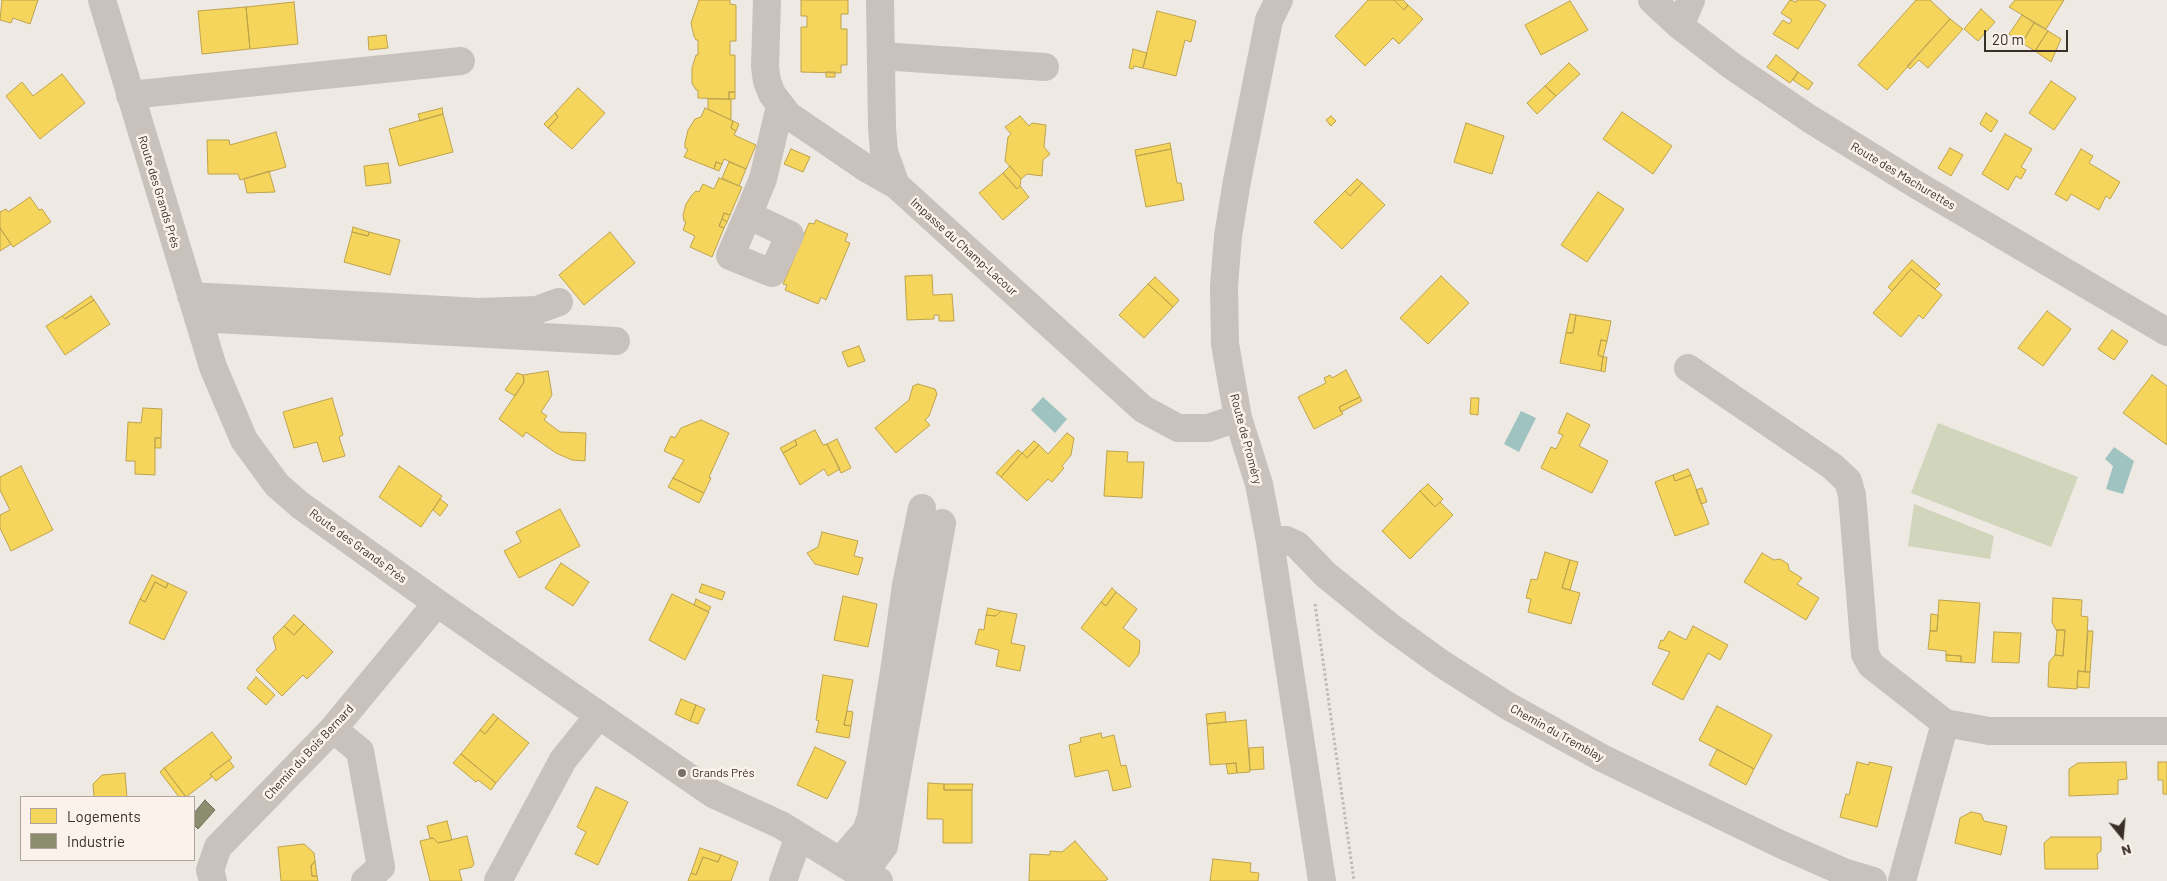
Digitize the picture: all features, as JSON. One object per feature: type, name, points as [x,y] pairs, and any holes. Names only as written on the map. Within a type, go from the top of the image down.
[{"type":"street","name":"Route des Grands Prés","points":[[102,0],[213,367],[244,440],[268,474],[286,494],[300,505],[437,603],[713,794],[765,817],[860,872]]},
{"type":"street","name":"Impasse du Champ-Lacour","points":[[767,0],[765,66],[770,89],[780,106],[798,123],[866,168],[896,185],[1143,409],[1178,428],[1208,428],[1238,418]]},
{"type":"street","points":[[880,0],[884,152],[896,185]]},
{"type":"street","name":"Route de Proméry","points":[[1279,0],[1269,20],[1240,158],[1227,246],[1224,286],[1225,344],[1238,418],[1259,484],[1270,542],[1322,881]]},
{"type":"street","name":"Route des Machurettes","points":[[1652,0],[1680,26],[1732,66],[1810,119],[1917,185],[2167,332]]},
{"type":"street","points":[[1680,26],[1691,0]]},
{"type":"street","points":[[881,56],[1045,67]]},
{"type":"street","points":[[130,95],[461,61]]},
{"type":"street","points":[[748,215],[763,179],[780,106]]},
{"type":"street","points":[[194,307],[478,312],[538,310],[559,302]]},
{"type":"street","points":[[194,307],[616,341]]},
{"type":"street","points":[[1688,368],[1832,466],[1848,481],[1852,496],[1866,654],[1871,665],[1945,723],[1989,731],[2167,731]]},
{"type":"street","points":[[860,872],[884,846],[932,516]]},
{"type":"street","name":"Chemin du Tremblay","points":[[1270,542],[1286,540],[1297,545],[1326,575],[1388,625],[1442,664],[1508,706],[1602,758],[1780,844],[1846,873],[1873,881]]},
{"type":"street","name":"Chemin du Bois Bernard","points":[[212,881],[210,870],[218,847],[333,729],[437,603]]},
{"type":"street","points":[[498,881],[563,760],[599,715]]},
{"type":"street","points":[[1902,881],[1945,723]]},
{"type":"street","points":[[333,729],[360,751],[381,867],[365,881]]},
{"type":"street","points":[[784,881],[799,836]]},
{"type":"path","points":[[1326,575],[1315,588],[1314,596],[1354,881]]},
{"type":"green space","points":[[1938,423],[2078,477],[2051,547],[1911,493]]},
{"type":"green space","points":[[1914,504],[1994,536],[1990,559],[1908,546]]},
{"type":"water","points":[[1043,397],[1067,419],[1055,433],[1031,410]]},
{"type":"water","points":[[1521,411],[1536,418],[1519,452],[1504,444]]},
{"type":"water","points":[[2114,447],[2134,461],[2123,494],[2106,489],[2113,466],[2105,459]]},
{"type":"building: Logements","points":[[2,0],[38,0],[30,24],[13,18],[11,23],[0,20]]},
{"type":"building: Logements","points":[[699,0],[730,0],[730,4],[736,5],[736,41],[730,41],[730,55],[735,55],[735,92],[729,92],[729,99],[698,98],[698,90],[696,90],[692,83],[692,68],[696,55],[698,55],[698,40],[694,36],[691,23]]},
{"type":"building: Logements","points":[[801,0],[848,0],[848,14],[841,14],[841,29],[847,29],[847,65],[841,65],[841,73],[801,72],[801,27],[807,27],[807,16],[801,16]]},
{"type":"building: Logements","points":[[1368,0],[1394,0],[1404,10],[1408,5],[1423,19],[1399,44],[1393,38],[1365,66],[1335,36]]},
{"type":"building: Logements","points":[[1394,0],[1403,0],[1408,5],[1404,10]]},
{"type":"building: Logements","points":[[1790,0],[1796,2],[1797,0],[1818,0],[1826,5],[1798,49],[1773,34],[1783,20],[1789,24],[1792,20],[1781,13]]},
{"type":"building: Logements","points":[[1916,0],[1930,0],[1950,19],[1887,90],[1858,65]]},
{"type":"building: Logements","points":[[2015,0],[2064,0],[2046,29],[2009,7]]},
{"type":"building: Logements","points":[[1570,1],[1588,30],[1541,55],[1525,25]]},
{"type":"building: Logements","points":[[294,2],[298,44],[250,49],[246,7]]},
{"type":"building: Logements","points":[[246,7],[250,49],[202,54],[198,11]]},
{"type":"building: Logements","points":[[1981,9],[1995,22],[1978,41],[1964,29]]},
{"type":"building: Logements","points":[[1157,11],[1196,21],[1191,42],[1185,40],[1176,76],[1143,68]]},
{"type":"building: Logements","points":[[2022,15],[2034,23],[2022,43],[2009,34]]},
{"type":"building: Logements","points":[[1950,19],[1963,29],[1928,68],[1919,60],[1910,69],[1907,66]]},
{"type":"building: Logements","points":[[2034,23],[2048,31],[2035,51],[2022,43]]},
{"type":"building: Logements","points":[[2048,31],[2061,39],[2051,62],[2035,51]]},
{"type":"building: Logements","points":[[386,35],[388,48],[369,50],[368,37]]},
{"type":"building: Logements","points":[[1133,49],[1147,53],[1143,68],[1134,66],[1133,69],[1129,68]]},
{"type":"building: Logements","points":[[1776,55],[1798,72],[1790,83],[1767,67]]},
{"type":"building: Logements","points":[[1569,63],[1580,74],[1556,96],[1545,86]]},
{"type":"building: Logements","points":[[826,72],[835,72],[835,77],[826,77]]},
{"type":"building: Logements","points":[[1798,72],[1813,83],[1808,90],[1793,80]]},
{"type":"building: Logements","points":[[62,74],[85,103],[40,139],[6,96],[22,82],[33,96]]},
{"type":"building: Logements","points":[[2051,81],[2076,98],[2054,130],[2029,113]]},
{"type":"building: Logements","points":[[1545,86],[1556,96],[1537,114],[1527,103]]},
{"type":"building: Logements","points":[[578,88],[605,113],[572,149],[548,128],[558,117],[555,113]]},
{"type":"building: Logements","points":[[729,92],[735,92],[735,99],[729,99]]},
{"type":"building: Logements","points":[[708,99],[731,99],[731,120],[708,109]]},
{"type":"building: Logements","points":[[442,108],[443,114],[420,121],[418,114]]},
{"type":"building: Logements","points":[[705,108],[733,121],[731,128],[736,131],[734,135],[756,145],[746,169],[724,159],[722,164],[716,162],[714,169],[684,157],[688,149],[685,148],[685,143],[688,130],[695,119],[701,117]]},
{"type":"building: Logements","points":[[1622,112],[1672,146],[1653,174],[1603,139]]},
{"type":"building: Logements","points":[[555,113],[558,117],[548,128],[544,124]]},
{"type":"building: Logements","points":[[1986,113],[1998,121],[1991,132],[1980,124]]},
{"type":"building: Logements","points":[[443,114],[453,152],[399,166],[389,129]]},
{"type":"building: Logements","points":[[1020,116],[1029,126],[1032,123],[1046,125],[1044,147],[1050,154],[1043,160],[1042,176],[1027,174],[1021,179],[1005,161],[1008,137],[1011,134],[1005,127]]},
{"type":"building: Logements","points":[[1331,116],[1336,121],[1331,126],[1326,120]]},
{"type":"building: Logements","points":[[733,121],[739,124],[736,131],[731,128]]},
{"type":"building: Logements","points":[[1466,123],[1504,136],[1492,174],[1454,162]]},
{"type":"building: Logements","points":[[276,132],[286,167],[240,180],[238,174],[208,174],[207,140],[229,140],[230,145]]},
{"type":"building: Logements","points":[[2005,134],[2032,149],[2021,167],[2026,170],[2021,179],[2016,176],[2008,190],[1982,174]]},
{"type":"building: Logements","points":[[1170,143],[1171,149],[1136,156],[1135,150]]},
{"type":"building: Logements","points":[[1950,148],[1963,155],[1951,176],[1938,168]]},
{"type":"building: Logements","points":[[791,149],[810,157],[803,172],[784,164]]},
{"type":"building: Logements","points":[[1171,149],[1177,183],[1181,183],[1184,200],[1146,207],[1136,156]]},
{"type":"building: Logements","points":[[2081,149],[2093,156],[2089,163],[2120,182],[2110,199],[2106,196],[2099,210],[2071,194],[2067,201],[2055,194]]},
{"type":"building: Logements","points":[[716,162],[722,164],[719,171],[714,169]]},
{"type":"building: Logements","points":[[729,162],[746,169],[739,186],[722,178]]},
{"type":"building: Logements","points":[[388,163],[391,183],[366,186],[364,166]]},
{"type":"building: Logements","points":[[1010,166],[1021,179],[1020,186],[1017,189],[1003,173]]},
{"type":"building: Logements","points":[[269,171],[275,192],[247,193],[244,179]]},
{"type":"building: Logements","points":[[1003,173],[1017,189],[1020,186],[1029,197],[1003,220],[979,193]]},
{"type":"building: Logements","points":[[719,178],[742,187],[730,215],[724,213],[719,226],[724,228],[712,257],[690,247],[695,236],[683,230],[686,222],[683,215],[686,204],[692,195],[696,191],[699,192],[703,184],[714,189]]},
{"type":"building: Logements","points":[[1357,179],[1362,183],[1350,196],[1345,191]]},
{"type":"building: Logements","points":[[1362,183],[1385,205],[1342,249],[1314,222],[1345,191],[1350,196]]},
{"type":"building: Logements","points":[[1598,192],[1624,209],[1587,262],[1561,245]]},
{"type":"building: Logements","points":[[30,197],[51,222],[13,247],[0,228],[0,212],[6,209],[8,212]]},
{"type":"building: Logements","points":[[724,213],[730,215],[727,222],[722,219]]},
{"type":"building: Logements","points":[[722,219],[727,222],[724,228],[719,226]]},
{"type":"building: Logements","points":[[816,220],[848,234],[845,241],[850,243],[826,300],[821,297],[818,304],[785,290],[787,285],[783,284],[809,223],[814,224]]},
{"type":"building: Logements","points":[[353,227],[369,232],[368,236],[352,232]]},
{"type":"building: Logements","points":[[0,228],[11,244],[0,251]]},
{"type":"building: Logements","points":[[352,232],[368,236],[369,232],[400,240],[390,275],[344,262]]},
{"type":"building: Logements","points":[[610,232],[635,263],[584,305],[559,275]]},
{"type":"building: Logements","points":[[1912,260],[1940,284],[1935,289],[1911,269],[1892,291],[1888,287]]},
{"type":"building: Logements","points":[[1911,269],[1942,295],[1923,319],[1919,315],[1901,337],[1873,313]]},
{"type":"building: Logements","points":[[932,275],[933,295],[952,294],[954,321],[939,321],[939,315],[934,315],[934,319],[907,320],[905,276]]},
{"type":"building: Logements","points":[[1441,276],[1469,303],[1428,344],[1400,318]]},
{"type":"building: Logements","points":[[1155,277],[1179,300],[1173,307],[1148,284]]},
{"type":"building: Logements","points":[[1148,284],[1173,307],[1144,338],[1119,315]]},
{"type":"building: Logements","points":[[91,296],[94,300],[65,319],[62,316]]},
{"type":"building: Logements","points":[[94,300],[110,324],[65,355],[46,326],[62,316],[65,319]]},
{"type":"building: Logements","points":[[2047,311],[2071,329],[2043,366],[2018,348]]},
{"type":"building: Logements","points":[[1570,314],[1576,315],[1573,333],[1566,333]]},
{"type":"building: Logements","points":[[1576,315],[1611,321],[1607,341],[1601,340],[1598,355],[1603,357],[1601,371],[1560,363],[1566,333],[1573,333]]},
{"type":"building: Logements","points":[[2112,330],[2128,341],[2114,360],[2098,349]]},
{"type":"building: Logements","points":[[1601,340],[1607,341],[1603,357],[1598,355]]},
{"type":"building: Logements","points":[[859,346],[865,361],[848,367],[842,352]]},
{"type":"building: Logements","points":[[1603,357],[1607,357],[1605,372],[1601,371]]},
{"type":"building: Logements","points":[[1346,370],[1360,397],[1339,407],[1343,414],[1314,429],[1298,397],[1326,383],[1324,378],[1330,375],[1332,378]]},
{"type":"building: Logements","points":[[548,371],[552,395],[541,412],[547,416],[544,420],[560,432],[586,433],[585,461],[572,460],[556,453],[526,432],[523,437],[499,419],[524,382],[523,375]]},
{"type":"building: Logements","points":[[517,373],[523,375],[524,382],[515,396],[505,390]]},
{"type":"building: Logements","points":[[2152,375],[2167,386],[2167,445],[2123,413]]},
{"type":"building: Logements","points":[[918,384],[935,389],[937,394],[929,416],[925,420],[930,425],[896,453],[875,428],[909,400],[913,386]]},
{"type":"building: Logements","points":[[1360,397],[1362,401],[1341,412],[1339,407]]},
{"type":"building: Logements","points":[[332,398],[343,435],[339,437],[345,456],[323,462],[317,442],[294,448],[283,412]]},
{"type":"building: Logements","points":[[1471,398],[1479,398],[1478,415],[1470,414]]},
{"type":"building: Logements","points":[[143,408],[162,409],[161,438],[155,438],[155,475],[135,474],[135,461],[126,461],[128,422],[141,423]]},
{"type":"building: Logements","points":[[1567,413],[1590,425],[1579,446],[1608,461],[1592,493],[1541,468],[1551,447],[1556,449],[1563,435],[1558,433]]},
{"type":"building: Logements","points":[[701,420],[729,433],[709,477],[711,478],[704,493],[673,478],[684,460],[664,451],[671,436],[675,438],[681,428]]},
{"type":"building: Logements","points":[[815,430],[823,445],[827,444],[840,469],[828,476],[824,469],[800,485],[783,453],[797,445],[795,440]]},
{"type":"building: Logements","points":[[1067,433],[1074,438],[1071,455],[1062,466],[1064,468],[1052,482],[1048,479],[1027,501],[1001,477],[1022,453],[1027,458],[1039,445],[1048,454]]},
{"type":"building: Logements","points":[[155,438],[161,438],[161,448],[155,448]]},
{"type":"building: Logements","points":[[837,439],[851,468],[841,473],[827,444]]},
{"type":"building: Logements","points":[[795,440],[797,445],[783,453],[780,448]]},
{"type":"building: Logements","points":[[1034,441],[1039,445],[1027,458],[1022,453]]},
{"type":"building: Logements","points":[[1018,450],[1022,453],[1001,477],[996,473]]},
{"type":"building: Logements","points":[[1107,451],[1128,452],[1127,462],[1144,462],[1142,498],[1104,496]]},
{"type":"building: Logements","points":[[21,466],[53,530],[11,551],[0,528],[0,515],[10,510],[0,490],[0,477]]},
{"type":"building: Logements","points":[[399,466],[442,496],[421,527],[379,497]]},
{"type":"building: Logements","points":[[1688,469],[1691,475],[1675,481],[1673,475]]},
{"type":"building: Logements","points":[[1673,475],[1675,481],[1691,475],[1709,524],[1675,536],[1655,482]]},
{"type":"building: Logements","points":[[673,478],[704,493],[699,503],[668,487]]},
{"type":"building: Logements","points":[[1428,484],[1443,499],[1435,507],[1420,491]]},
{"type":"building: Logements","points":[[1702,488],[1707,502],[1701,504],[1696,490]]},
{"type":"building: Logements","points":[[1420,491],[1435,507],[1440,502],[1453,515],[1410,559],[1382,531]]},
{"type":"building: Logements","points":[[440,499],[448,505],[440,516],[433,510]]},
{"type":"building: Logements","points":[[560,509],[580,546],[519,578],[504,551],[521,542],[516,532]]},
{"type":"building: Logements","points":[[822,532],[858,541],[854,556],[863,558],[858,575],[815,564],[807,553],[818,547]]},
{"type":"building: Logements","points":[[1545,552],[1570,560],[1562,588],[1580,593],[1571,624],[1528,612],[1531,599],[1526,598],[1531,579],[1537,580]]},
{"type":"building: Logements","points":[[1762,553],[1774,560],[1780,559],[1788,564],[1789,570],[1802,578],[1797,584],[1819,598],[1806,620],[1744,582]]},
{"type":"building: Logements","points":[[1570,560],[1578,562],[1570,590],[1562,588]]},
{"type":"building: Logements","points":[[561,563],[589,582],[573,606],[545,588]]},
{"type":"building: Logements","points":[[152,575],[168,583],[166,588],[155,582],[145,602],[140,599]]},
{"type":"building: Logements","points":[[155,582],[166,588],[168,583],[187,592],[164,640],[129,623],[140,599],[145,602]]},
{"type":"building: Logements","points":[[702,584],[725,592],[722,600],[699,592]]},
{"type":"building: Logements","points":[[1112,588],[1116,592],[1106,606],[1101,602]]},
{"type":"building: Logements","points":[[1116,592],[1137,609],[1123,628],[1140,641],[1139,654],[1129,667],[1081,628],[1101,602],[1106,606]]},
{"type":"building: Logements","points":[[672,594],[709,612],[685,660],[649,640]]},
{"type":"building: Logements","points":[[843,596],[877,604],[868,647],[834,640]]},
{"type":"building: Logements","points":[[2053,598],[2082,600],[2081,616],[2088,617],[2085,672],[2078,671],[2077,689],[2048,687],[2049,662],[2055,655],[2063,656],[2065,630],[2056,630],[2052,622]]},
{"type":"building: Logements","points":[[696,599],[711,607],[708,612],[694,605]]},
{"type":"building: Logements","points":[[1939,600],[1980,603],[1975,663],[1961,662],[1961,656],[1946,655],[1946,651],[1928,649],[1930,631],[1937,631]]},
{"type":"building: Logements","points":[[988,608],[1001,611],[996,616],[986,615]]},
{"type":"building: Logements","points":[[1001,611],[1017,614],[1011,643],[1025,646],[1020,671],[996,666],[999,650],[975,644],[979,629],[984,630],[986,615],[996,616]]},
{"type":"building: Logements","points":[[1931,614],[1938,615],[1937,631],[1930,631]]},
{"type":"building: Logements","points":[[294,615],[304,624],[294,635],[284,626]]},
{"type":"building: Logements","points":[[304,624],[333,652],[307,679],[303,675],[282,696],[256,670],[276,649],[273,637],[284,626],[294,635]]},
{"type":"building: Logements","points":[[1693,626],[1728,645],[1720,660],[1708,653],[1683,700],[1652,684],[1670,652],[1658,648],[1661,640],[1663,641],[1669,631],[1686,640]]},
{"type":"building: Logements","points":[[2057,630],[2065,630],[2063,656],[2055,655]]},
{"type":"building: Logements","points":[[2088,631],[2093,631],[2090,672],[2085,672]]},
{"type":"building: Logements","points":[[1994,632],[2021,633],[2019,663],[1992,662]]},
{"type":"building: Logements","points":[[1946,655],[1961,656],[1961,662],[1946,661]]},
{"type":"building: Logements","points":[[2078,671],[2090,672],[2089,688],[2077,687]]},
{"type":"building: Logements","points":[[823,675],[853,680],[844,725],[851,726],[849,738],[816,732],[819,721],[816,720]]},
{"type":"building: Logements","points":[[256,677],[275,695],[266,705],[247,688]]},
{"type":"building: Logements","points":[[681,699],[696,705],[690,721],[675,714]]},
{"type":"building: Logements","points":[[696,705],[705,709],[698,724],[690,721]]},
{"type":"building: Logements","points":[[1717,706],[1772,735],[1754,769],[1699,740]]},
{"type":"building: Logements","points":[[847,711],[853,712],[851,726],[844,725]]},
{"type":"building: Logements","points":[[1225,712],[1226,722],[1207,724],[1206,714]]},
{"type":"building: Logements","points":[[493,714],[498,718],[485,734],[480,730]]},
{"type":"building: Logements","points":[[498,718],[529,743],[496,783],[461,754],[480,730],[485,734]]},
{"type":"building: Logements","points":[[1246,720],[1250,772],[1237,773],[1236,763],[1210,765],[1207,724]]},
{"type":"building: Logements","points":[[212,732],[232,758],[210,774],[212,777],[187,796],[185,796],[164,768]]},
{"type":"building: Logements","points":[[1101,733],[1102,738],[1114,735],[1121,766],[1126,765],[1131,787],[1113,791],[1108,770],[1075,777],[1069,745],[1081,742],[1080,738]]},
{"type":"building: Logements","points":[[815,747],[846,762],[827,799],[797,785]]},
{"type":"building: Logements","points":[[1263,747],[1264,769],[1250,770],[1249,748]]},
{"type":"building: Logements","points":[[1717,749],[1754,769],[1746,785],[1709,765]]},
{"type":"building: Logements","points":[[461,754],[496,783],[491,790],[478,780],[476,782],[453,763]]},
{"type":"building: Logements","points":[[229,760],[234,767],[216,781],[210,774]]},
{"type":"building: Logements","points":[[1857,762],[1869,765],[1869,762],[1892,767],[1877,827],[1840,817],[1846,794],[1849,795]]},
{"type":"building: Logements","points":[[2126,762],[2127,779],[2118,780],[2118,794],[2069,796],[2069,769],[2078,763]]},
{"type":"building: Logements","points":[[2158,762],[2167,762],[2167,794],[2163,794],[2163,780],[2158,780]]},
{"type":"building: Logements","points":[[1236,763],[1237,773],[1228,774],[1226,764]]},
{"type":"building: Logements","points":[[164,768],[185,796],[178,796],[160,772]]},
{"type":"building: Logements","points":[[125,773],[127,796],[94,796],[93,784],[102,775]]},
{"type":"building: Logements","points":[[928,783],[944,784],[944,790],[972,790],[972,843],[943,843],[943,819],[927,819]]},
{"type":"building: Logements","points":[[944,784],[973,784],[972,790],[944,790]]},
{"type":"building: Logements","points":[[596,787],[628,802],[598,865],[575,854],[586,832],[577,827]]},
{"type":"building: Logements","points":[[1971,812],[1981,814],[1984,821],[2007,826],[2001,855],[1955,843],[1960,818]]},
{"type":"building: Logements","points":[[447,821],[452,840],[438,843],[433,838],[430,838],[427,826]]},
{"type":"building: Logements","points":[[467,836],[474,864],[472,867],[459,870],[462,881],[430,881],[420,841],[433,838],[438,843]]},
{"type":"building: Logements","points":[[2051,837],[2101,837],[2101,851],[2097,854],[2098,869],[2045,869],[2044,843]]},
{"type":"building: Logements","points":[[1075,841],[1108,879],[1105,881],[1029,881],[1030,854],[1050,855],[1050,851],[1062,852]]},
{"type":"building: Logements","points":[[304,844],[314,853],[315,861],[311,866],[312,876],[317,876],[318,881],[281,881],[278,847]]},
{"type":"building: Logements","points":[[700,848],[721,855],[718,862],[703,857],[696,875],[691,873]]},
{"type":"building: Logements","points":[[721,855],[738,862],[731,881],[688,881],[691,873],[696,875],[703,857],[718,862]]},
{"type":"building: Logements","points":[[1213,859],[1251,863],[1250,872],[1259,873],[1258,881],[1210,881]]},
{"type":"building: Logements","points":[[315,861],[317,876],[312,876],[311,866]]},
{"type":"building: Industrie","points":[[205,800],[215,810],[198,829],[195,826],[195,812]]},
{"type":"place","name":"Grands Prés","points":[[682,773]]}]
